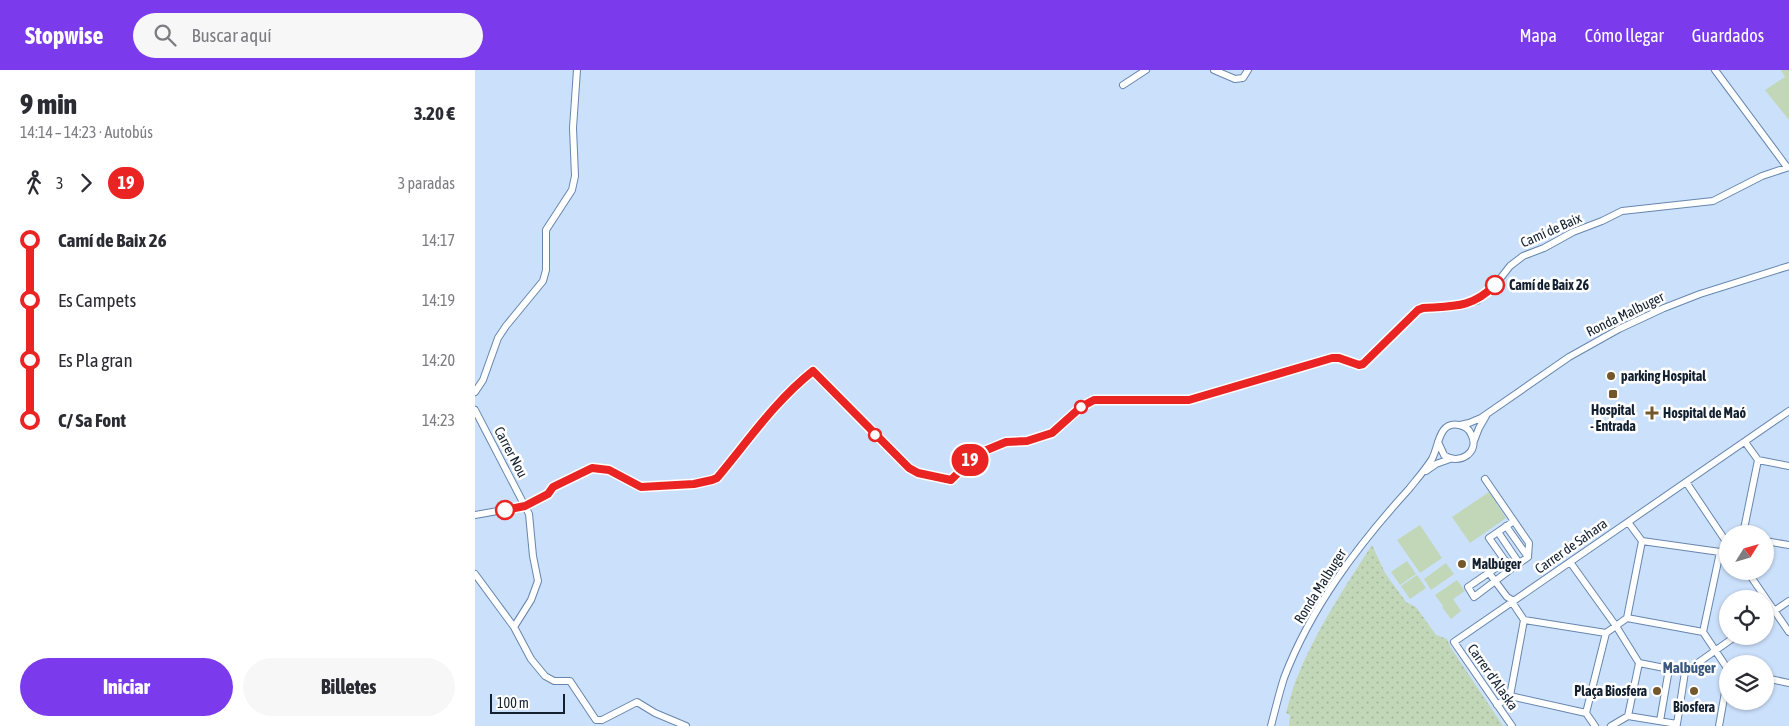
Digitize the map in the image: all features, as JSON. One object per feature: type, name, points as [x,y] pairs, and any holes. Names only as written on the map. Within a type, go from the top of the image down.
[{"type":"street","points":[[475,392],[483,380],[498,338],[543,282],[546,274],[546,230],[572,190],[575,176],[573,128],[577,70]]},
{"type":"street","points":[[1123,85],[1146,70]]},
{"type":"street","points":[[1214,70],[1235,79],[1243,78],[1248,70]]},
{"type":"street","points":[[1715,70],[1788,167]]},
{"type":"street","name":"Camí de Baix","points":[[525,506],[548,494],[553,487],[585,470],[597,468],[614,473],[641,487],[694,484],[715,479],[753,432],[795,385],[813,371],[909,468],[918,473],[951,480],[977,454],[1006,442],[1027,441],[1052,433],[1081,407],[1094,400],[1189,400],[1332,358],[1339,358],[1359,365],[1363,364],[1418,310],[1463,305],[1477,301],[1496,284],[1516,260],[1544,248],[1573,232],[1603,221],[1621,211],[1713,200],[1762,176],[1788,167]]},
{"type":"street","name":"Ronda Malbuger","points":[[1459,425],[1473,422],[1491,412],[1556,365],[1619,329],[1700,294],[1788,267]]},
{"type":"street","name":"Carrer Nou","points":[[475,410],[529,514],[533,556],[538,581],[531,600],[514,627]]},
{"type":"street","name":"Carrer de Sahara","points":[[1454,642],[1510,601],[1570,562],[1789,411]]},
{"type":"street","name":"Ronda Malbuger","points":[[1473,443],[1482,423],[1491,412]]},
{"type":"street","points":[[1459,425],[1470,432],[1473,443],[1468,454],[1459,459],[1452,459],[1444,455],[1438,442],[1440,434],[1446,427],[1459,425]]},
{"type":"street","name":"Ronda Malbuger","points":[[1271,726],[1284,678],[1310,623],[1344,569],[1381,519],[1419,477],[1434,455],[1438,442]]},
{"type":"street","points":[[1745,442],[1758,460],[1789,466]]},
{"type":"street","name":"Ronda Malbuger","points":[[1419,477],[1437,464],[1452,459]]},
{"type":"street","points":[[1745,525],[1758,460]]},
{"type":"street","points":[[1485,478],[1529,543],[1528,557]]},
{"type":"street","points":[[1686,482],[1719,531]]},
{"type":"street","points":[[475,515],[525,506]]},
{"type":"street","points":[[1511,569],[1489,538],[1514,521]]},
{"type":"street","name":"Carrer de Sahara","points":[[1628,522],[1642,541]]},
{"type":"street","points":[[1506,526],[1528,557]]},
{"type":"street","points":[[1498,532],[1519,563]]},
{"type":"street","points":[[1586,713],[1606,633],[1627,618],[1642,541],[1719,552]]},
{"type":"street","points":[[1774,542],[1789,545]]},
{"type":"street","points":[[1506,562],[1467,588],[1474,596],[1528,557]]},
{"type":"street","points":[[1719,557],[1703,632],[1719,656]]},
{"type":"street","points":[[1570,562],[1616,626],[1639,663],[1628,716]]},
{"type":"street","points":[[1489,573],[1524,620],[1606,633]]},
{"type":"street","points":[[475,574],[514,627],[531,659],[545,676],[553,681],[570,682],[575,686],[596,720],[601,720],[637,702],[686,726]]},
{"type":"street","points":[[1789,601],[1774,610],[1789,632]]},
{"type":"street","points":[[1627,618],[1703,632]]},
{"type":"street","points":[[1497,705],[1510,696],[1524,620]]},
{"type":"street","name":"Carrer d'Alaska","points":[[1454,642],[1511,726]]},
{"type":"street","points":[[1611,726],[1628,716],[1678,725],[1685,672],[1722,645]]},
{"type":"street","points":[[1639,663],[1685,672]]},
{"type":"street","points":[[1660,721],[1669,669]]},
{"type":"street","points":[[1774,680],[1789,683]]},
{"type":"street","points":[[1510,696],[1586,713],[1595,726]]},
{"type":"street","points":[[1719,726],[1722,710]]},
{"type":"green space","points":[[1781,70],[1789,70],[1789,120],[1765,90],[1785,77]]},
{"type":"green space","points":[[1489,492],[1506,518],[1470,543],[1452,517]]},
{"type":"green space","points":[[1420,525],[1442,558],[1420,573],[1397,540]]},
{"type":"green space","points":[[1372,545],[1385,573],[1406,602],[1416,607],[1436,635],[1447,639],[1451,648],[1503,726],[1289,726],[1290,715],[1286,713],[1304,662],[1331,611]]},
{"type":"green space","points":[[1407,561],[1416,574],[1400,585],[1391,572]]},
{"type":"green space","points":[[1446,563],[1454,574],[1431,590],[1424,579]]},
{"type":"green space","points":[[1417,575],[1426,588],[1410,599],[1401,586]]},
{"type":"green space","points":[[1457,580],[1465,591],[1453,599],[1461,611],[1451,619],[1442,607],[1447,603],[1443,606],[1435,595]]},
{"type":"bus line","name":"19","points":[[505,510],[525,506],[548,494],[553,487],[592,468],[609,470],[641,487],[694,484],[717,478],[753,432],[795,385],[813,371],[909,468],[918,473],[951,480],[977,454],[1006,442],[1033,440],[1052,433],[1081,407],[1094,400],[1189,400],[1251,380],[1332,358],[1339,358],[1359,365],[1363,364],[1418,310],[1463,305],[1477,301],[1495,285]]},
{"type":"place","name":"Camí de Baix 26","points":[[1495,285]]},
{"type":"place","name":"parking Hospital","points":[[1611,376]]},
{"type":"place","name":"Hospital - Entrada","points":[[1613,394]]},
{"type":"place","name":"Hospital de Maó","points":[[1652,413]]},
{"type":"place","name":"Malbúger","points":[[1462,564]]},
{"type":"place","name":"Plaça Biosfera","points":[[1657,691]]},
{"type":"place","name":"Biosfera","points":[[1694,691]]},
{"type":"district","name":"Malbúger","points":[[1689,668]]}]
